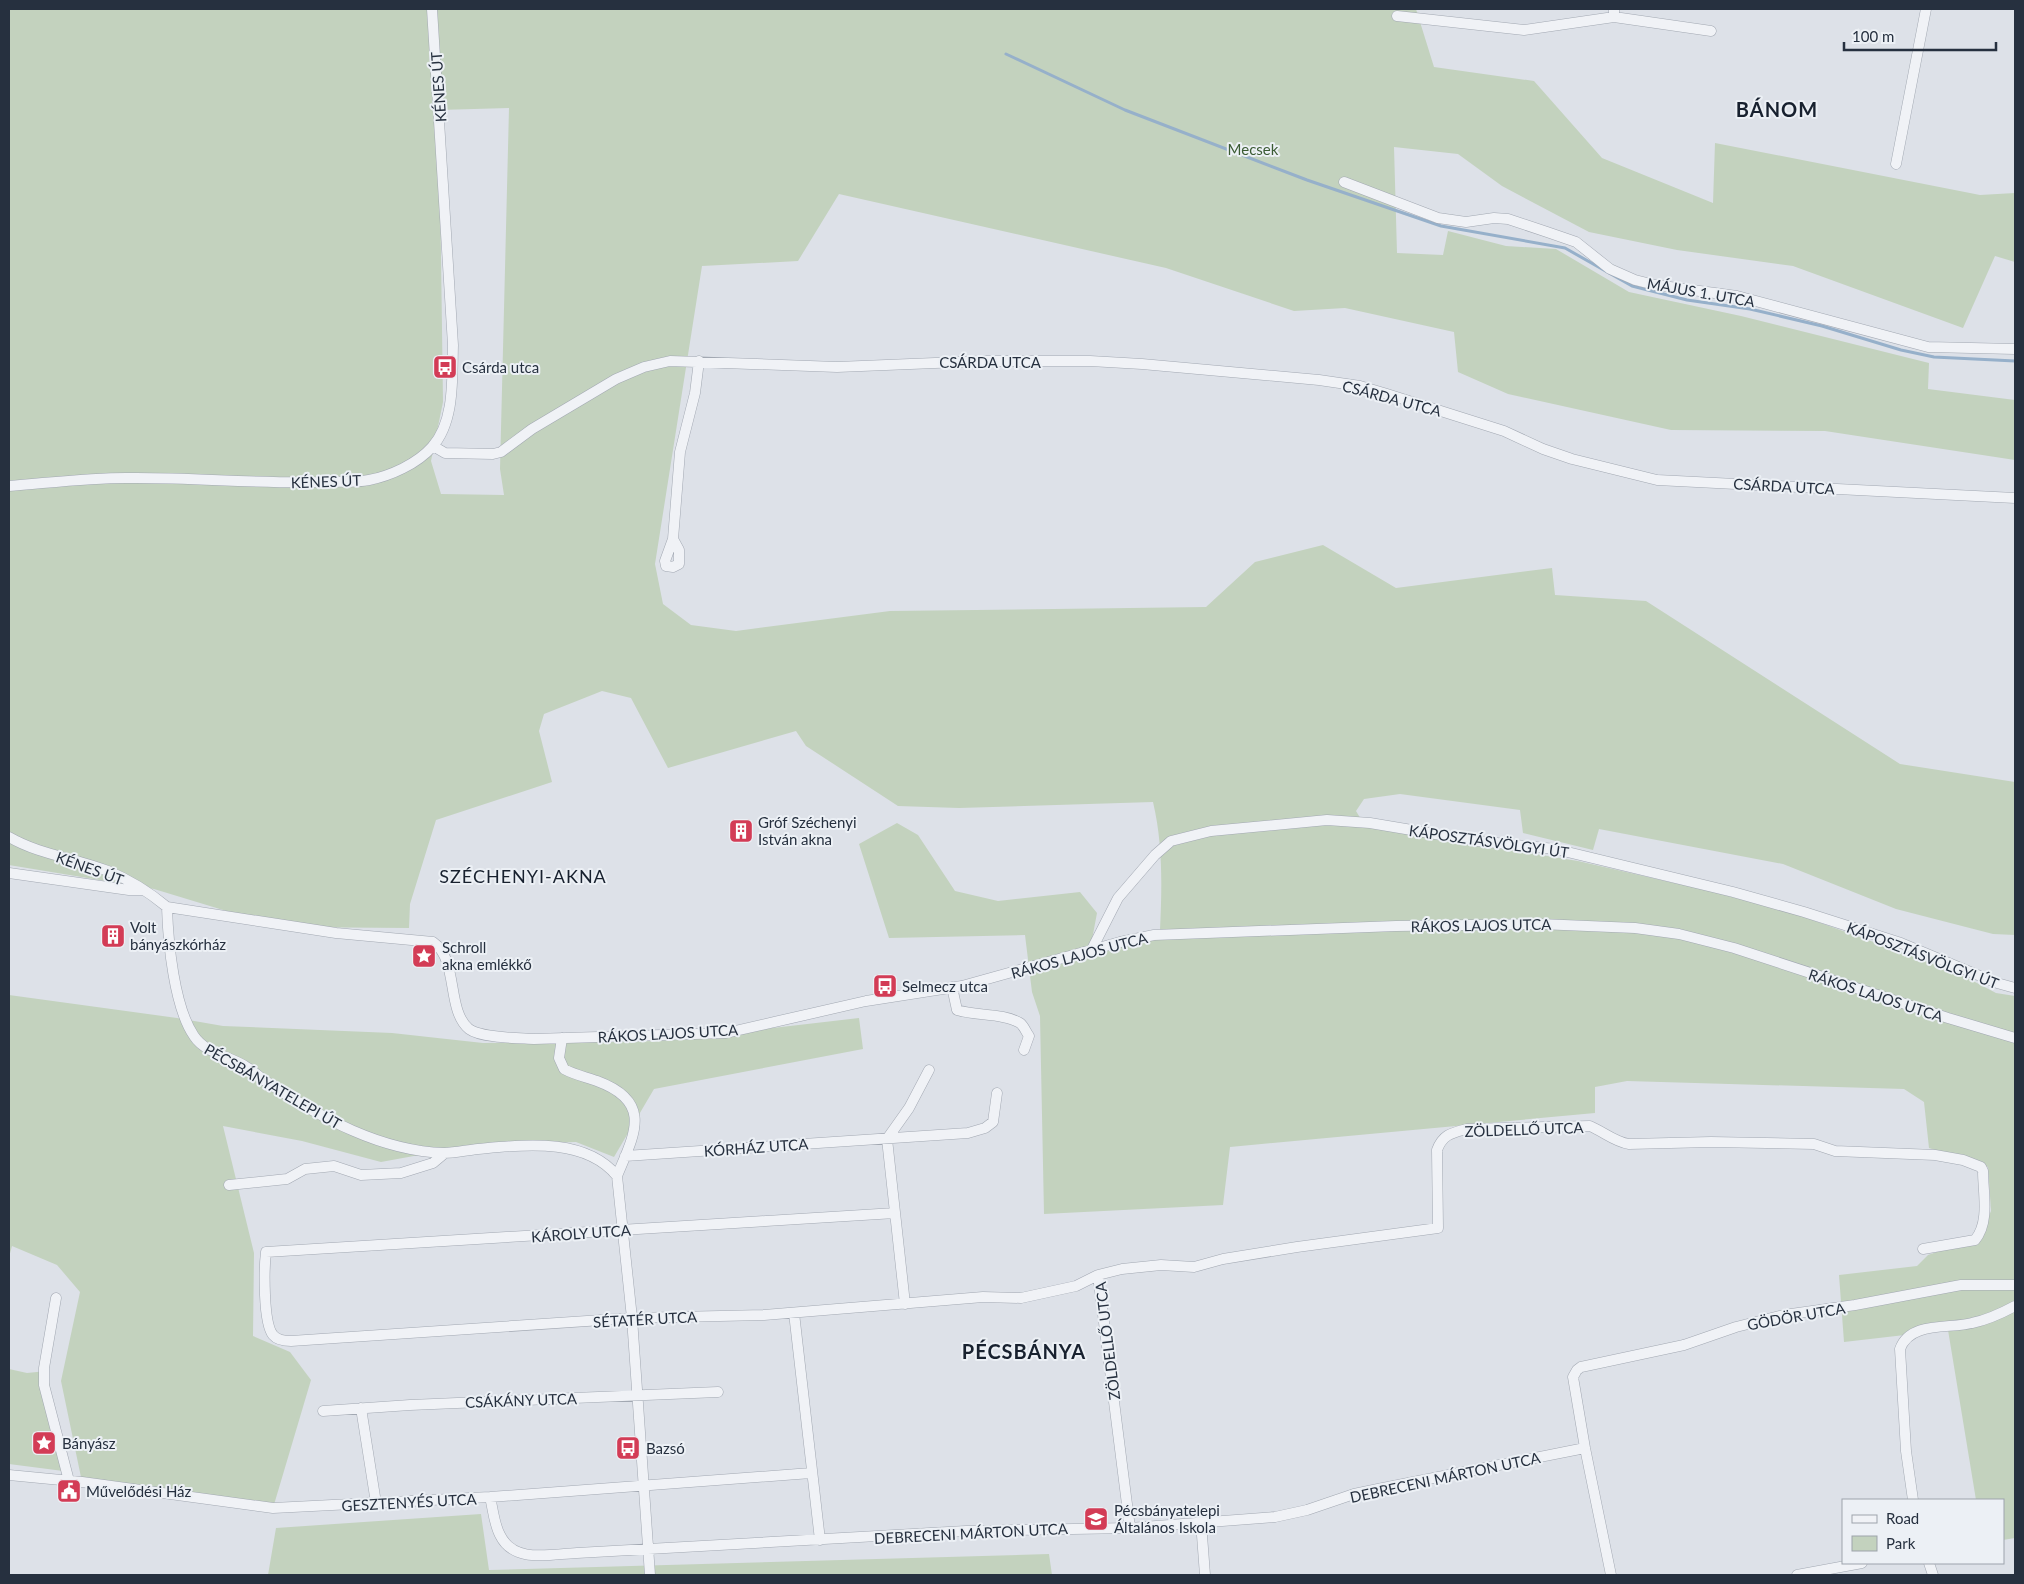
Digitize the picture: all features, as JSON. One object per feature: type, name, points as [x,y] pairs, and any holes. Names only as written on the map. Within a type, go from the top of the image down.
[{"type":"street","name":"KÉNES ÚT","points":[[9,486],[83,478],[290,483],[369,480],[408,465],[424,456],[433,446],[440,436],[447,416],[451,392],[453,346],[432,9]]},
{"type":"street","points":[[1896,164],[1926,9]]},
{"type":"street","points":[[1397,16],[1524,30],[1614,13],[1712,31]]},
{"type":"street","name":"MÁJUS 1. UTCA","points":[[1344,182],[1438,218],[1466,222],[1494,218],[1508,219],[1548,232],[1576,242],[1610,269],[1655,286],[1737,296],[1928,347],[2015,349]]},
{"type":"street","name":"CSÁRDA UTCA","points":[[433,446],[445,453],[493,454],[501,452],[532,429],[616,379],[644,367],[670,361],[837,367],[984,360],[1090,362],[1142,364],[1319,380],[1360,386],[1504,431],[1543,449],[1572,459],[1657,480],[2015,498]]},
{"type":"street","points":[[673,539],[680,452],[695,393],[699,361]]},
{"type":"street","name":"KÁPOSZTÁSVÖLGYI ÚT","points":[[1091,951],[1118,898],[1171,841],[1211,831],[1327,820],[1370,823],[1477,841],[1555,849],[1733,892],[1901,943],[1997,984],[2015,988]]},
{"type":"street","name":"KÉNES ÚT","points":[[9,837],[25,846],[107,871],[145,890],[167,907]]},
{"type":"street","points":[[9,873],[129,890],[145,890]]},
{"type":"street","name":"RÁKOS LAJOS UTCA","points":[[167,907],[336,933],[433,942],[442,947],[446,954],[458,1009],[469,1028],[504,1037],[562,1038],[726,1033],[866,1001],[952,988],[1152,936],[1540,924],[1635,928],[1679,934],[1734,948],[2015,1038]]},
{"type":"street","name":"PÉCSBÁNYATELEPI ÚT","points":[[167,907],[170,957],[186,1020],[202,1047],[246,1066],[268,1083],[329,1121],[390,1144],[444,1153],[518,1146],[558,1147],[586,1152],[608,1166],[617,1176]]},
{"type":"street","points":[[952,988],[957,1010],[973,1015],[1006,1018],[1022,1024],[1029,1036],[1024,1050]]},
{"type":"street","points":[[562,1038],[559,1058],[564,1069],[612,1088],[622,1095],[636,1118],[636,1129],[617,1176],[632,1318],[650,1575]]},
{"type":"street","points":[[905,1304],[888,1138],[909,1108],[929,1070]]},
{"type":"street","points":[[888,1138],[968,1133],[985,1128],[993,1122],[997,1093]]},
{"type":"street","name":"ZÖLDELLŐ UTCA","points":[[1130,1528],[1098,1275],[1122,1269],[1161,1265],[1194,1267],[1223,1259],[1297,1247],[1438,1228],[1437,1150],[1441,1140],[1448,1134],[1467,1129],[1590,1126],[1605,1132],[1618,1142],[1629,1144],[1704,1142],[1814,1144],[1834,1150],[1935,1155],[1963,1160],[1981,1168],[1983,1171],[1984,1223],[1981,1234],[1976,1240],[1923,1249]]},
{"type":"street","name":"KÓRHÁZ UTCA","points":[[625,1156],[888,1138]]},
{"type":"street","points":[[229,1185],[287,1179],[305,1169],[334,1166],[361,1176],[401,1173],[433,1163],[444,1153]]},
{"type":"street","name":"KÁROLY UTCA","points":[[266,1252],[730,1225],[895,1213]]},
{"type":"street","name":"SÉTATÉR UTCA","points":[[266,1252],[267,1314],[273,1334],[282,1340],[632,1318],[794,1312],[984,1297],[1022,1298],[1076,1286],[1098,1275]]},
{"type":"street","name":"GÖDÖR UTCA","points":[[1585,1448],[1573,1377],[1581,1367],[1684,1345],[1736,1327],[1784,1315],[1855,1305],[1961,1285],[2015,1285]]},
{"type":"street","points":[[56,1298],[44,1368],[44,1385],[69,1481]]},
{"type":"street","points":[[1912,1499],[1906,1451],[1900,1349],[1902,1342],[1909,1335],[1929,1328],[1970,1324],[2015,1306]]},
{"type":"street","points":[[794,1312],[820,1540]]},
{"type":"street","name":"CSÁKÁNY UTCA","points":[[323,1411],[718,1392]]},
{"type":"street","points":[[361,1408],[376,1503]]},
{"type":"street","points":[[1585,1448],[1611,1575]]},
{"type":"street","name":"DEBRECENI MÁRTON UTCA","points":[[490,1497],[500,1535],[511,1550],[521,1556],[966,1531],[1130,1528],[1275,1517],[1307,1510],[1378,1488],[1585,1448]]},
{"type":"street","name":"GESZTENYÉS UTCA","points":[[9,1474],[273,1508],[490,1497],[811,1473]]},
{"type":"street","points":[[1201,1522],[1205,1575]]},
{"type":"street","points":[[1797,1575],[1857,1564]]},
{"type":"green space","name":"Mecsek","points":[[9,9],[1416,9],[1434,67],[1534,81],[1602,158],[1713,203],[1715,143],[1980,195],[2015,193],[2015,262],[1995,256],[1963,328],[1793,266],[1677,250],[1589,232],[1502,186],[1458,154],[1394,147],[1397,253],[1443,255],[1448,231],[1506,246],[1556,249],[1629,292],[1741,316],[1929,363],[1928,389],[2015,400],[2015,460],[1825,431],[1671,430],[1508,394],[1458,372],[1454,332],[1345,308],[1294,311],[1166,268],[839,194],[798,261],[702,266],[655,564],[663,604],[691,625],[736,631],[890,611],[1206,607],[1255,562],[1323,545],[1396,588],[1552,568],[1555,595],[1646,601],[1900,764],[2015,782],[2015,935],[1993,934],[1896,909],[1783,864],[1599,829],[1593,850],[1523,833],[1520,810],[1400,794],[1364,799],[1356,811],[1365,826],[1578,861],[1709,891],[1793,913],[1954,971],[1996,993],[2015,996],[2015,1538],[2004,1540],[2004,1499],[1976,1499],[1948,1330],[1844,1342],[1839,1275],[1917,1266],[1928,1255],[1979,1237],[1991,1211],[1988,1167],[1929,1148],[1924,1102],[1904,1089],[1627,1081],[1595,1087],[1595,1113],[1230,1147],[1223,1205],[1044,1214],[1040,1016],[1032,992],[1025,935],[889,938],[859,844],[897,823],[918,835],[955,891],[998,901],[1080,892],[1097,913],[1091,945],[1160,930],[1160,850],[1153,802],[959,808],[898,806],[806,746],[796,731],[668,768],[631,698],[602,691],[544,714],[539,731],[552,782],[436,820],[410,904],[409,928],[279,927],[154,889],[9,865]],"holes":[[[509,108],[500,469],[504,495],[441,494],[431,461],[443,402],[439,110]]]},
{"type":"green space","points":[[9,995],[223,1026],[392,1033],[483,1043],[659,1041],[859,1018],[863,1049],[654,1089],[614,1157],[576,1142],[474,1145],[381,1162],[302,1141],[223,1126],[254,1253],[253,1336],[290,1352],[311,1380],[273,1508],[82,1482],[61,1381],[80,1292],[57,1265],[12,1246],[9,1257]]},
{"type":"green space","points":[[9,1369],[27,1373],[47,1371],[52,1399],[71,1472],[9,1464]]},
{"type":"green space","points":[[481,1514],[489,1570],[1049,1554],[1052,1575],[268,1575],[276,1528]]},
{"type":"waterway","points":[[1006,54],[1125,110],[1307,180],[1441,226],[1565,248],[1632,286],[1687,300],[1750,309],[1822,326],[1901,350],[1934,357],[2015,361]]},
{"type":"place","name":"Csárda utca","points":[[445,367]]},
{"type":"place","name":"Gróf Széchenyi István akna","points":[[741,831]]},
{"type":"place","name":"Volt bányászkórház","points":[[113,936]]},
{"type":"place","name":"Schroll akna emlékkő","points":[[424,956]]},
{"type":"place","name":"Selmecz utca","points":[[885,986]]},
{"type":"place","name":"Bányász","points":[[44,1443]]},
{"type":"place","name":"Bazsó","points":[[628,1448]]},
{"type":"place","name":"Művelődési Ház","points":[[69,1491]]},
{"type":"place","name":"Pécsbányatelepi Általános Iskola","points":[[1096,1519]]},
{"type":"district","name":"BÁNOM","points":[[1777,109]]},
{"type":"district","name":"SZÉCHENYI-AKNA","points":[[523,876]]},
{"type":"district","name":"PÉCSBÁNYA","points":[[1024,1351]]}]
